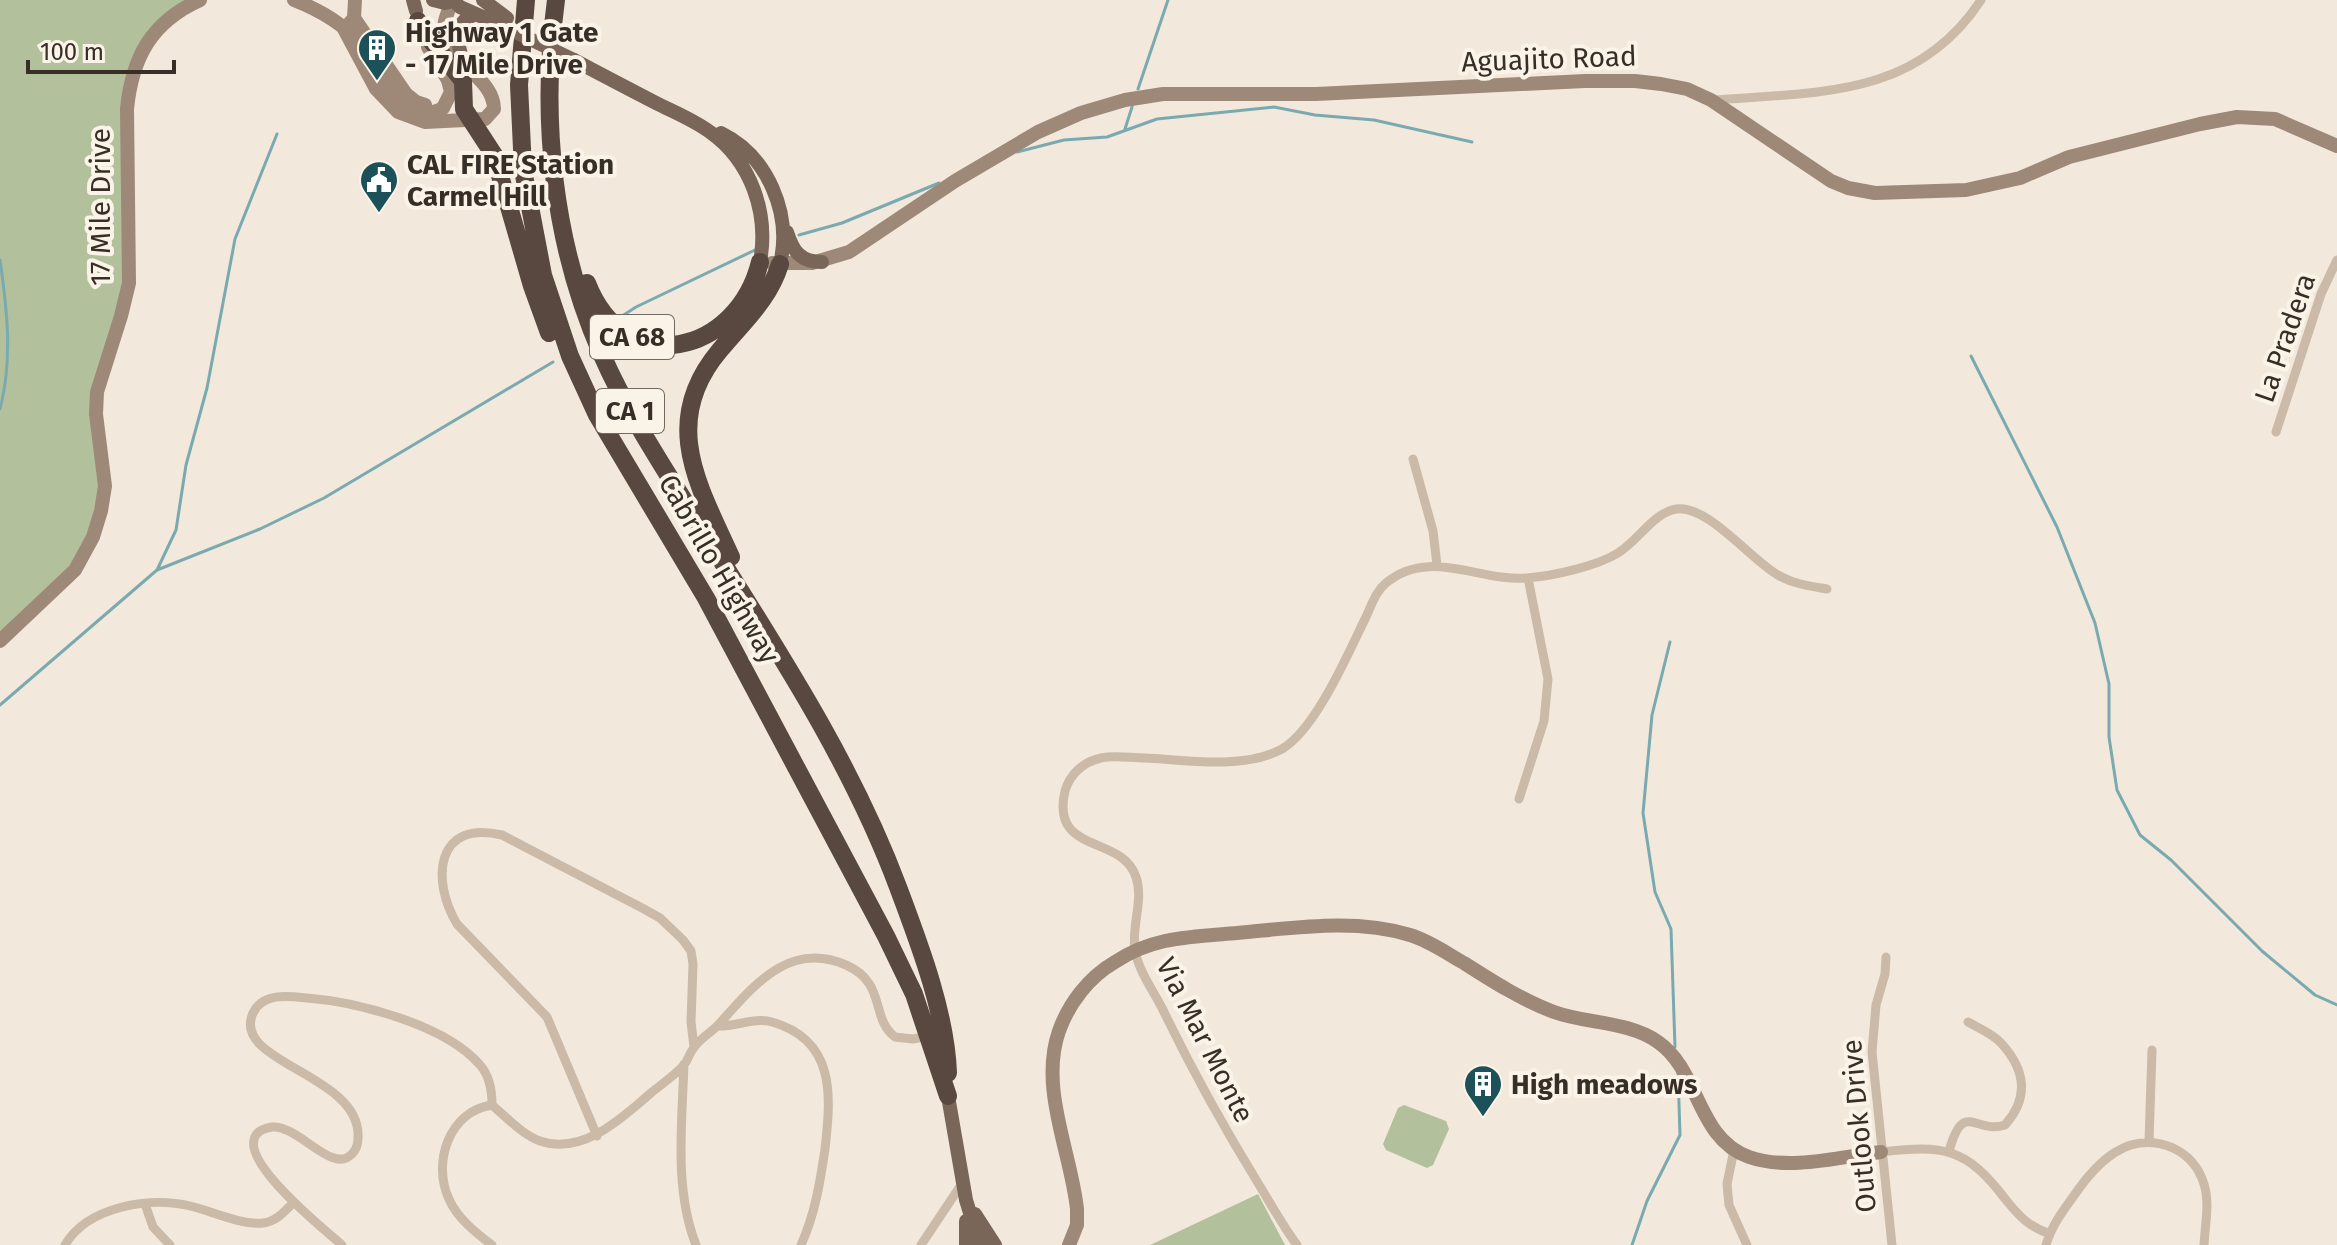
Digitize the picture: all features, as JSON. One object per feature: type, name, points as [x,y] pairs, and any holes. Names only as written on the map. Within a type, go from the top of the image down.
[{"type":"highway","name":"Cabrillo Highway","points":[[526,0],[519,106],[523,170],[529,212],[555,316],[578,376],[597,415],[684,561],[756,691],[896,955],[914,994],[948,1096]]},
{"type":"highway","name":"Cabrillo Highway","points":[[556,0],[550,83],[551,147],[563,231],[593,334],[639,428],[786,664],[843,763],[896,880],[920,950],[940,1023],[948,1096]]},
{"type":"highway","points":[[416,8],[427,37],[462,78],[464,109],[494,155],[528,276],[547,328],[572,379],[597,415]]},
{"type":"highway","name":"CA 68","points":[[556,189],[581,267],[597,305],[615,326],[643,342],[682,344],[714,332],[744,300],[760,262]]},
{"type":"highway","points":[[753,612],[695,481],[688,431],[693,401],[705,370],[761,303],[780,264]]},
{"type":"main road","name":"CA 68","points":[[433,0],[453,1],[460,7],[479,7],[574,60],[701,126],[727,136],[752,157],[767,177],[782,216],[784,239],[780,264]]},
{"type":"main road","points":[[466,66],[458,45],[458,33],[465,19],[479,7]]},
{"type":"main road","name":"CA 68","points":[[701,126],[727,147],[752,184],[762,219],[760,262]]},
{"type":"main road","points":[[782,216],[797,255],[822,262]]},
{"type":"main road","name":"Cabrillo Highway","points":[[948,1096],[966,1200],[980,1245]]},
{"type":"main road","points":[[966,1200],[966,1245]]},
{"type":"main road","points":[[966,1200],[995,1245]]},
{"type":"street","name":"17 Mile Drive","points":[[0,641],[59,588],[84,556],[93,537],[105,486],[96,414],[97,392],[129,283],[129,85],[134,67],[149,40],[176,14],[200,0]]},
{"type":"street","points":[[294,0],[349,23],[409,97],[427,105],[443,102],[451,96],[450,84],[423,39],[416,8]]},
{"type":"street","points":[[355,0],[349,23],[366,74],[392,107],[420,121],[488,118],[495,106],[489,92],[445,36],[445,22],[453,1]]},
{"type":"street","points":[[1711,100],[1872,83],[1924,59],[1950,40],[1981,0]]},
{"type":"street","name":"Aguajito Road","points":[[760,262],[822,262],[860,245],[1002,151],[1081,113],[1125,100],[1202,92],[1316,94],[1635,81],[1687,89],[1711,100],[1831,181],[1862,192],[1966,190],[2020,178],[2069,157],[2237,117],[2275,119],[2337,146]]},
{"type":"street","name":"La Pradera","points":[[2276,432],[2321,294],[2337,260]]},
{"type":"street","points":[[1413,459],[1433,531],[1437,565]]},
{"type":"street","name":"Via Mar Monte","points":[[1297,1245],[1196,1079],[1135,951],[1136,875],[1119,855],[1079,837],[1066,822],[1063,805],[1071,778],[1087,763],[1111,757],[1245,760],[1284,747],[1295,740],[1305,727],[1384,585],[1406,572],[1437,565],[1528,578],[1602,561],[1631,544],[1665,512],[1682,509],[1706,517],[1776,574],[1792,582],[1827,589]]},
{"type":"street","points":[[1519,799],[1544,721],[1548,679],[1528,578]]},
{"type":"street","points":[[597,1136],[547,1017],[467,935],[449,910],[441,883],[445,854],[456,839],[480,833],[502,835],[633,903],[668,925],[691,951],[694,1047]]},
{"type":"street","points":[[1069,1245],[1077,1225],[1077,1209],[1055,1095],[1053,1060],[1065,1017],[1086,985],[1103,969],[1135,951],[1181,938],[1324,926],[1377,928],[1413,936],[1550,1010],[1629,1029],[1657,1041],[1680,1064],[1710,1124],[1734,1150],[1748,1157],[1786,1163],[1928,1147],[1949,1151],[1981,1170],[2030,1226],[2050,1234]]},
{"type":"street","name":"Outlook Drive","points":[[1886,957],[1872,1035],[1892,1245]]},
{"type":"street","points":[[342,1245],[294,1202],[258,1160],[253,1147],[255,1135],[270,1127],[289,1129],[330,1158],[343,1160],[357,1147],[357,1125],[347,1104],[320,1081],[271,1055],[256,1040],[251,1017],[263,1001],[290,996],[341,1001],[408,1022],[448,1041],[479,1063],[488,1079],[492,1105],[543,1142],[566,1142],[597,1136],[684,1064],[694,1047],[750,988],[789,963],[819,959],[849,967],[865,978],[876,995],[885,1026],[891,1034],[907,1039],[928,1036]]},
{"type":"street","points":[[717,1026],[733,1027],[754,1021],[769,1021],[797,1033],[815,1049],[819,1058],[828,1084],[830,1117],[822,1176],[801,1245]]},
{"type":"street","points":[[1949,1151],[1955,1131],[1967,1122],[1994,1128],[2005,1125],[2018,1102],[2023,1085],[2019,1069],[2001,1043],[1968,1022]]},
{"type":"street","points":[[2149,1142],[2152,1050]]},
{"type":"street","points":[[684,1064],[682,1154],[685,1213],[696,1245]]},
{"type":"street","points":[[492,1105],[474,1109],[457,1125],[446,1147],[441,1170],[454,1209],[492,1245]]},
{"type":"street","points":[[2046,1245],[2079,1188],[2103,1160],[2128,1145],[2149,1142],[2179,1151],[2199,1173],[2206,1196],[2204,1245]]},
{"type":"street","points":[[1734,1150],[1727,1184],[1729,1205],[1747,1245]]},
{"type":"street","points":[[921,1245],[963,1182]]},
{"type":"street","points":[[65,1245],[86,1221],[145,1204],[186,1205],[262,1223],[277,1218],[294,1202]]},
{"type":"street","points":[[145,1204],[153,1227],[170,1245]]},
{"type":"green space","points":[[0,0],[200,0],[176,14],[134,67],[130,251],[97,392],[104,469],[84,556],[0,641]]},
{"type":"green space","points":[[1404,1105],[1446,1121],[1449,1129],[1433,1165],[1427,1168],[1386,1150],[1383,1144],[1398,1108]]},
{"type":"green space","points":[[1258,1194],[1285,1245],[1150,1245]]},
{"type":"waterway","points":[[1138,89],[1168,0]]},
{"type":"waterway","points":[[1125,129],[1132,107]]},
{"type":"waterway","points":[[1017,152],[1064,140],[1107,137],[1157,119],[1274,107],[1315,115],[1374,120],[1472,142]]},
{"type":"waterway","points":[[157,570],[176,530],[186,465],[207,388],[235,239],[277,134]]},
{"type":"waterway","points":[[799,235],[842,223],[939,183]]},
{"type":"waterway","points":[[619,318],[755,250]]},
{"type":"waterway","points":[[0,260],[8,353],[0,409]]},
{"type":"waterway","points":[[1971,356],[2057,527],[2095,623],[2109,684],[2109,737],[2117,790],[2140,835],[2171,860],[2262,951],[2315,995],[2337,1005]]},
{"type":"waterway","points":[[0,705],[157,570],[260,529],[324,498],[553,362]]},
{"type":"waterway","points":[[1670,642],[1652,715],[1643,813],[1655,892],[1671,929],[1675,1047]]},
{"type":"waterway","points":[[1632,1245],[1647,1201],[1680,1135],[1678,1073]]},
{"type":"place","name":"Highway 1 Gate - 17 Mile Drive","points":[[377,82]]},
{"type":"place","name":"CAL FIRE Station Carmel Hill","points":[[379,214]]},
{"type":"place","name":"High meadows","points":[[1483,1118]]}]
